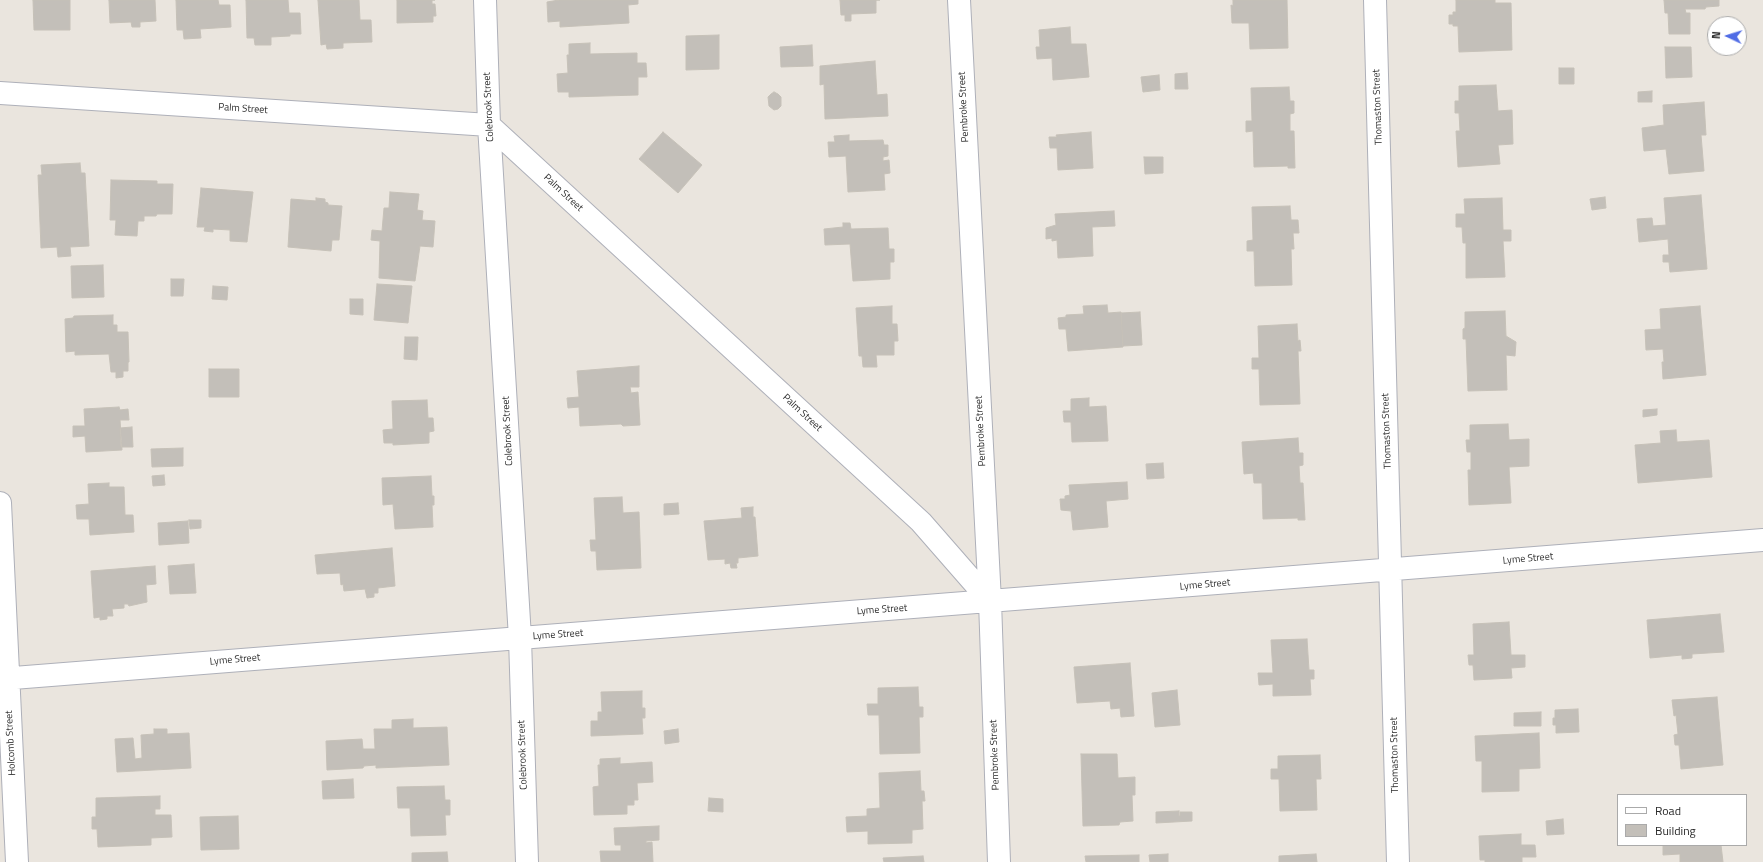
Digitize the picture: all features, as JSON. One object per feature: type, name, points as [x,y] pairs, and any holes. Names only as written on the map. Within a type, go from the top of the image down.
[{"type":"street","name":"Colebrook Street","points":[[485,0],[489,125],[520,638],[527,862]]},
{"type":"street","name":"Pembroke Street","points":[[959,0],[990,601],[999,862]]},
{"type":"street","name":"Thomaston Street","points":[[1375,0],[1398,862]]},
{"type":"street","name":"Palm Street","points":[[0,93],[489,125],[921,522],[990,601]]},
{"type":"street","name":"Holcomb Street","points":[[0,503],[4,679],[17,862]]},
{"type":"street","name":"Lyme Street","points":[[4,679],[1763,540]]},
{"type":"building","points":[[33,0],[70,0],[70,30],[34,30]]},
{"type":"building","points":[[109,0],[155,0],[156,21],[140,22],[140,27],[132,27],[131,22],[110,23]]},
{"type":"building","points":[[176,0],[218,0],[219,5],[230,5],[231,27],[200,29],[201,38],[184,39],[183,30],[177,30]]},
{"type":"building","points":[[246,0],[288,0],[289,13],[300,13],[301,34],[271,37],[271,45],[255,45],[254,38],[247,38]]},
{"type":"building","points":[[318,0],[359,0],[360,20],[371,20],[372,42],[343,43],[343,48],[327,49],[326,44],[321,45]]},
{"type":"building","points":[[397,0],[432,0],[432,4],[435,4],[436,16],[433,16],[433,22],[397,23]]},
{"type":"building","points":[[559,0],[638,0],[638,4],[628,5],[629,23],[560,27],[560,21],[548,22],[547,2]]},
{"type":"building","points":[[840,0],[876,0],[876,13],[851,14],[851,21],[845,21],[845,15],[841,15]]},
{"type":"building","points":[[1233,0],[1287,0],[1288,48],[1250,49],[1249,23],[1232,23],[1231,5],[1233,6]]},
{"type":"building","points":[[1456,0],[1495,0],[1495,3],[1511,3],[1512,50],[1459,52],[1458,26],[1449,24],[1449,15],[1453,15],[1453,12],[1456,12]]},
{"type":"building","points":[[1664,0],[1719,0],[1719,6],[1706,7],[1705,9],[1685,9],[1686,13],[1690,13],[1690,34],[1669,34],[1668,13],[1665,13]]},
{"type":"building","points":[[1070,27],[1071,44],[1086,44],[1089,77],[1053,80],[1052,58],[1037,59],[1036,47],[1040,47],[1039,30]]},
{"type":"building","points":[[719,35],[719,69],[686,70],[686,36]]},
{"type":"building","points":[[590,43],[590,54],[637,53],[637,63],[646,63],[647,77],[638,77],[638,95],[569,97],[569,92],[558,92],[557,74],[568,73],[567,55],[569,55],[569,44]]},
{"type":"building","points":[[812,45],[813,66],[781,67],[780,47]]},
{"type":"building","points":[[1665,47],[1691,47],[1692,77],[1666,78]]},
{"type":"building","points":[[875,61],[877,95],[887,94],[888,116],[825,119],[824,84],[820,85],[820,66]]},
{"type":"building","points":[[1559,68],[1574,68],[1574,84],[1559,84]]},
{"type":"building","points":[[1187,73],[1188,89],[1175,89],[1175,74]]},
{"type":"building","points":[[1159,75],[1160,90],[1143,92],[1141,77]]},
{"type":"building","points":[[1496,85],[1498,111],[1512,110],[1513,144],[1498,145],[1500,164],[1458,167],[1456,131],[1460,131],[1459,113],[1455,113],[1455,101],[1459,101],[1459,86]]},
{"type":"building","points":[[1289,87],[1290,101],[1294,101],[1294,113],[1290,114],[1290,131],[1294,131],[1295,168],[1288,168],[1288,166],[1254,167],[1253,131],[1246,132],[1246,121],[1252,121],[1251,88]]},
{"type":"building","points":[[1652,91],[1652,102],[1638,102],[1638,92]]},
{"type":"building","points":[[774,92],[781,97],[781,106],[774,110],[769,106],[768,97]]},
{"type":"building","points":[[1704,102],[1706,135],[1701,135],[1704,171],[1669,174],[1666,149],[1644,151],[1642,128],[1664,125],[1663,105]]},
{"type":"building","points":[[663,132],[702,165],[678,193],[639,159]]},
{"type":"building","points":[[1091,132],[1093,168],[1058,170],[1057,148],[1050,148],[1049,137]]},
{"type":"building","points":[[849,135],[849,141],[883,140],[884,145],[888,145],[888,156],[883,157],[883,161],[889,160],[890,173],[884,174],[885,190],[848,192],[846,156],[829,157],[828,142],[835,142],[834,136]]},
{"type":"building","points":[[1144,157],[1163,157],[1163,173],[1145,174]]},
{"type":"building","points":[[80,163],[81,173],[85,173],[89,246],[70,247],[71,256],[58,257],[57,247],[41,248],[38,175],[42,175],[41,165]]},
{"type":"building","points":[[111,180],[157,181],[157,184],[173,184],[172,214],[144,216],[144,221],[138,221],[137,236],[115,235],[116,220],[110,220]]},
{"type":"building","points":[[201,188],[253,192],[247,242],[230,241],[230,230],[213,229],[213,232],[204,231],[205,227],[197,227]]},
{"type":"building","points":[[390,192],[419,194],[417,210],[423,211],[422,220],[435,221],[433,247],[420,246],[415,281],[379,278],[380,241],[371,240],[372,230],[382,231],[384,208],[389,208]]},
{"type":"building","points":[[1701,195],[1707,269],[1670,272],[1669,262],[1663,262],[1663,255],[1669,255],[1668,239],[1639,242],[1637,219],[1652,218],[1653,226],[1666,225],[1664,198]]},
{"type":"building","points":[[1605,197],[1606,208],[1592,210],[1590,199]]},
{"type":"building","points":[[316,198],[325,199],[325,202],[328,203],[328,205],[342,206],[339,240],[332,240],[331,251],[288,247],[291,199],[316,201]]},
{"type":"building","points":[[1502,198],[1503,230],[1511,230],[1511,241],[1503,241],[1505,277],[1466,278],[1466,243],[1463,243],[1462,227],[1456,227],[1456,214],[1465,214],[1464,199]]},
{"type":"building","points":[[1290,206],[1291,220],[1298,220],[1299,233],[1293,233],[1294,249],[1291,249],[1292,285],[1255,286],[1254,251],[1247,251],[1247,241],[1253,240],[1252,207]]},
{"type":"building","points":[[1114,211],[1115,226],[1092,227],[1093,256],[1058,258],[1057,240],[1052,241],[1052,238],[1046,239],[1046,228],[1056,225],[1055,214]]},
{"type":"building","points":[[843,223],[850,223],[851,229],[888,228],[889,249],[894,249],[894,262],[890,262],[890,279],[853,281],[850,244],[825,245],[824,229],[843,227]]},
{"type":"building","points":[[103,265],[104,297],[72,298],[71,266]]},
{"type":"building","points":[[171,279],[184,279],[183,296],[171,296]]},
{"type":"building","points":[[377,284],[412,286],[408,323],[374,320]]},
{"type":"building","points":[[213,286],[228,287],[227,300],[212,299]]},
{"type":"building","points":[[350,299],[363,299],[363,315],[350,314]]},
{"type":"building","points":[[1107,305],[1108,313],[1121,312],[1123,347],[1068,351],[1066,329],[1059,329],[1058,318],[1066,317],[1066,315],[1084,314],[1083,306]]},
{"type":"building","points":[[892,306],[892,324],[897,324],[898,341],[894,341],[894,355],[876,355],[877,367],[863,367],[862,356],[859,356],[856,308]]},
{"type":"building","points":[[1700,306],[1706,375],[1663,379],[1663,349],[1646,350],[1645,330],[1661,329],[1660,309]]},
{"type":"building","points":[[1505,311],[1506,336],[1516,342],[1515,356],[1506,355],[1507,390],[1468,391],[1466,339],[1463,339],[1465,312]]},
{"type":"building","points":[[1140,312],[1142,345],[1123,346],[1121,313]]},
{"type":"building","points":[[113,315],[113,325],[117,325],[117,332],[128,332],[128,371],[123,371],[123,377],[116,378],[116,372],[111,372],[109,354],[75,355],[75,351],[66,352],[65,319],[73,318],[74,316]]},
{"type":"building","points":[[1297,324],[1298,341],[1300,340],[1301,351],[1298,351],[1300,404],[1260,405],[1259,369],[1252,369],[1252,358],[1259,358],[1258,326]]},
{"type":"building","points":[[405,337],[418,337],[417,360],[404,359]]},
{"type":"building","points":[[639,366],[639,387],[630,387],[631,393],[638,392],[640,425],[623,426],[621,424],[580,426],[579,407],[568,408],[567,398],[579,397],[577,371]]},
{"type":"building","points":[[209,369],[239,369],[239,397],[209,397]]},
{"type":"building","points":[[1089,398],[1089,407],[1106,406],[1108,441],[1072,442],[1071,422],[1064,422],[1063,411],[1071,411],[1071,399]]},
{"type":"building","points":[[427,400],[428,418],[433,418],[434,431],[429,432],[429,443],[393,445],[393,443],[384,443],[383,430],[393,429],[392,401]]},
{"type":"building","points":[[119,407],[120,410],[128,409],[129,420],[120,420],[122,450],[86,452],[85,436],[73,437],[73,426],[85,426],[84,409]]},
{"type":"building","points":[[1657,409],[1657,415],[1643,417],[1643,410]]},
{"type":"building","points":[[1508,424],[1509,440],[1529,439],[1529,466],[1509,467],[1511,503],[1469,505],[1468,470],[1471,470],[1471,452],[1467,452],[1466,440],[1470,440],[1470,425]]},
{"type":"building","points":[[132,427],[133,447],[121,447],[120,428]]},
{"type":"building","points":[[1676,430],[1677,442],[1709,440],[1712,477],[1638,483],[1635,445],[1661,443],[1660,431]]},
{"type":"building","points":[[1298,438],[1299,453],[1303,453],[1303,465],[1299,466],[1300,483],[1303,483],[1305,520],[1298,520],[1298,518],[1263,519],[1262,483],[1254,483],[1253,473],[1244,474],[1242,442]]},
{"type":"building","points":[[183,448],[183,466],[152,467],[151,449]]},
{"type":"building","points":[[1163,463],[1164,478],[1147,479],[1146,464]]},
{"type":"building","points":[[164,475],[165,485],[153,486],[152,476]]},
{"type":"building","points":[[431,476],[432,496],[434,496],[434,505],[432,505],[433,527],[395,529],[393,504],[383,505],[382,478]]},
{"type":"building","points":[[1127,482],[1128,499],[1106,501],[1108,527],[1073,530],[1071,511],[1061,510],[1060,499],[1065,499],[1065,496],[1070,495],[1069,485]]},
{"type":"building","points":[[109,483],[109,487],[124,487],[125,515],[133,515],[134,532],[90,535],[89,519],[77,519],[76,505],[89,504],[88,484]]},
{"type":"building","points":[[622,497],[623,513],[639,512],[641,568],[597,570],[596,551],[591,551],[590,540],[596,540],[594,498]]},
{"type":"building","points":[[678,503],[679,514],[664,515],[664,504]]},
{"type":"building","points":[[753,507],[758,556],[738,558],[738,563],[736,563],[737,568],[731,568],[730,563],[725,564],[725,559],[708,560],[704,521],[742,518],[741,508]]},
{"type":"building","points":[[189,520],[201,520],[201,528],[190,529]]},
{"type":"building","points":[[188,521],[189,543],[159,545],[158,523]]},
{"type":"building","points":[[392,548],[395,586],[378,588],[378,593],[374,593],[374,597],[367,598],[365,589],[344,591],[343,584],[341,585],[340,573],[317,574],[315,555]]},
{"type":"building","points":[[194,564],[196,593],[170,594],[168,566]]},
{"type":"building","points":[[155,566],[156,584],[146,585],[147,602],[129,606],[128,604],[124,604],[124,608],[112,609],[113,616],[107,616],[107,619],[100,620],[100,617],[94,618],[91,571]]},
{"type":"building","points":[[1720,614],[1724,652],[1692,654],[1692,658],[1682,659],[1682,655],[1650,658],[1647,620]]},
{"type":"building","points":[[1509,622],[1511,655],[1525,655],[1525,667],[1511,668],[1512,678],[1474,680],[1473,665],[1469,665],[1468,655],[1474,655],[1473,624]]},
{"type":"building","points":[[1307,639],[1309,670],[1314,670],[1314,679],[1310,679],[1311,695],[1273,696],[1273,684],[1259,685],[1258,673],[1273,673],[1271,640]]},
{"type":"building","points":[[1130,663],[1134,716],[1121,717],[1120,708],[1111,709],[1110,701],[1077,703],[1074,667]]},
{"type":"building","points":[[918,687],[919,707],[923,707],[923,717],[919,717],[920,753],[880,754],[879,715],[868,715],[867,704],[878,704],[878,688]]},
{"type":"building","points":[[1177,690],[1180,725],[1155,727],[1152,693]]},
{"type":"building","points":[[642,691],[642,708],[645,708],[645,718],[642,718],[643,734],[591,736],[591,721],[598,721],[598,712],[602,712],[601,692]]},
{"type":"building","points":[[1717,697],[1723,765],[1681,769],[1679,745],[1675,745],[1674,735],[1678,734],[1676,715],[1674,716],[1672,700]]},
{"type":"building","points":[[1578,709],[1579,732],[1556,733],[1556,725],[1553,725],[1555,710]]},
{"type":"building","points":[[1541,712],[1541,726],[1514,726],[1514,713]]},
{"type":"building","points":[[413,719],[413,728],[447,727],[449,765],[376,768],[376,765],[364,766],[363,768],[327,770],[326,741],[362,739],[363,749],[375,749],[374,729],[392,729],[392,720]]},
{"type":"building","points":[[154,729],[167,729],[167,734],[189,733],[191,768],[117,772],[115,739],[133,738],[135,759],[142,758],[141,735],[154,734]]},
{"type":"building","points":[[678,729],[679,742],[665,744],[664,731]]},
{"type":"building","points":[[1539,733],[1540,768],[1519,769],[1519,791],[1482,792],[1482,761],[1476,761],[1475,736]]},
{"type":"building","points":[[1081,754],[1117,754],[1118,778],[1135,777],[1135,795],[1132,795],[1133,821],[1120,822],[1119,825],[1083,826]]},
{"type":"building","points":[[1320,755],[1321,779],[1316,779],[1317,810],[1280,811],[1279,779],[1271,779],[1271,769],[1278,769],[1278,756]]},
{"type":"building","points":[[620,758],[620,764],[652,762],[653,782],[637,783],[638,800],[634,800],[634,805],[627,805],[627,814],[594,815],[593,787],[599,786],[598,765],[600,765],[600,759]]},
{"type":"building","points":[[920,771],[921,791],[924,791],[925,801],[922,801],[923,829],[912,830],[912,843],[868,844],[868,831],[847,832],[846,817],[867,816],[867,809],[880,808],[879,773]]},
{"type":"building","points":[[353,779],[354,798],[323,799],[322,781]]},
{"type":"building","points":[[444,786],[445,800],[450,800],[450,815],[445,815],[446,835],[411,836],[410,808],[398,808],[397,787]]},
{"type":"building","points":[[160,796],[160,809],[155,809],[155,815],[171,815],[172,837],[151,838],[151,845],[98,847],[97,829],[92,829],[92,817],[96,817],[96,798]]},
{"type":"building","points":[[709,798],[723,799],[723,812],[708,811]]},
{"type":"building","points":[[1179,811],[1179,816],[1180,812],[1192,812],[1192,821],[1156,823],[1156,812]]},
{"type":"building","points":[[238,816],[239,849],[201,850],[200,817]]},
{"type":"building","points":[[1563,819],[1564,834],[1547,835],[1546,821]]},
{"type":"building","points":[[659,826],[659,840],[646,841],[646,843],[652,842],[653,862],[601,862],[600,851],[621,851],[621,845],[615,845],[614,828]]},
{"type":"building","points":[[1521,834],[1521,845],[1535,845],[1536,857],[1522,857],[1522,862],[1485,862],[1485,860],[1480,860],[1479,836]]},
{"type":"building","points":[[1663,846],[1721,846],[1723,862],[1680,862],[1680,854],[1663,855]]},
{"type":"building","points":[[447,852],[448,862],[412,862],[412,853]]},
{"type":"building","points":[[1168,854],[1168,862],[1150,862],[1149,855]]},
{"type":"building","points":[[1316,854],[1317,862],[1279,862],[1279,856]]},
{"type":"building","points":[[1139,855],[1139,862],[1086,862],[1085,856]]},
{"type":"building","points":[[923,856],[924,862],[884,862],[883,858]]}]
